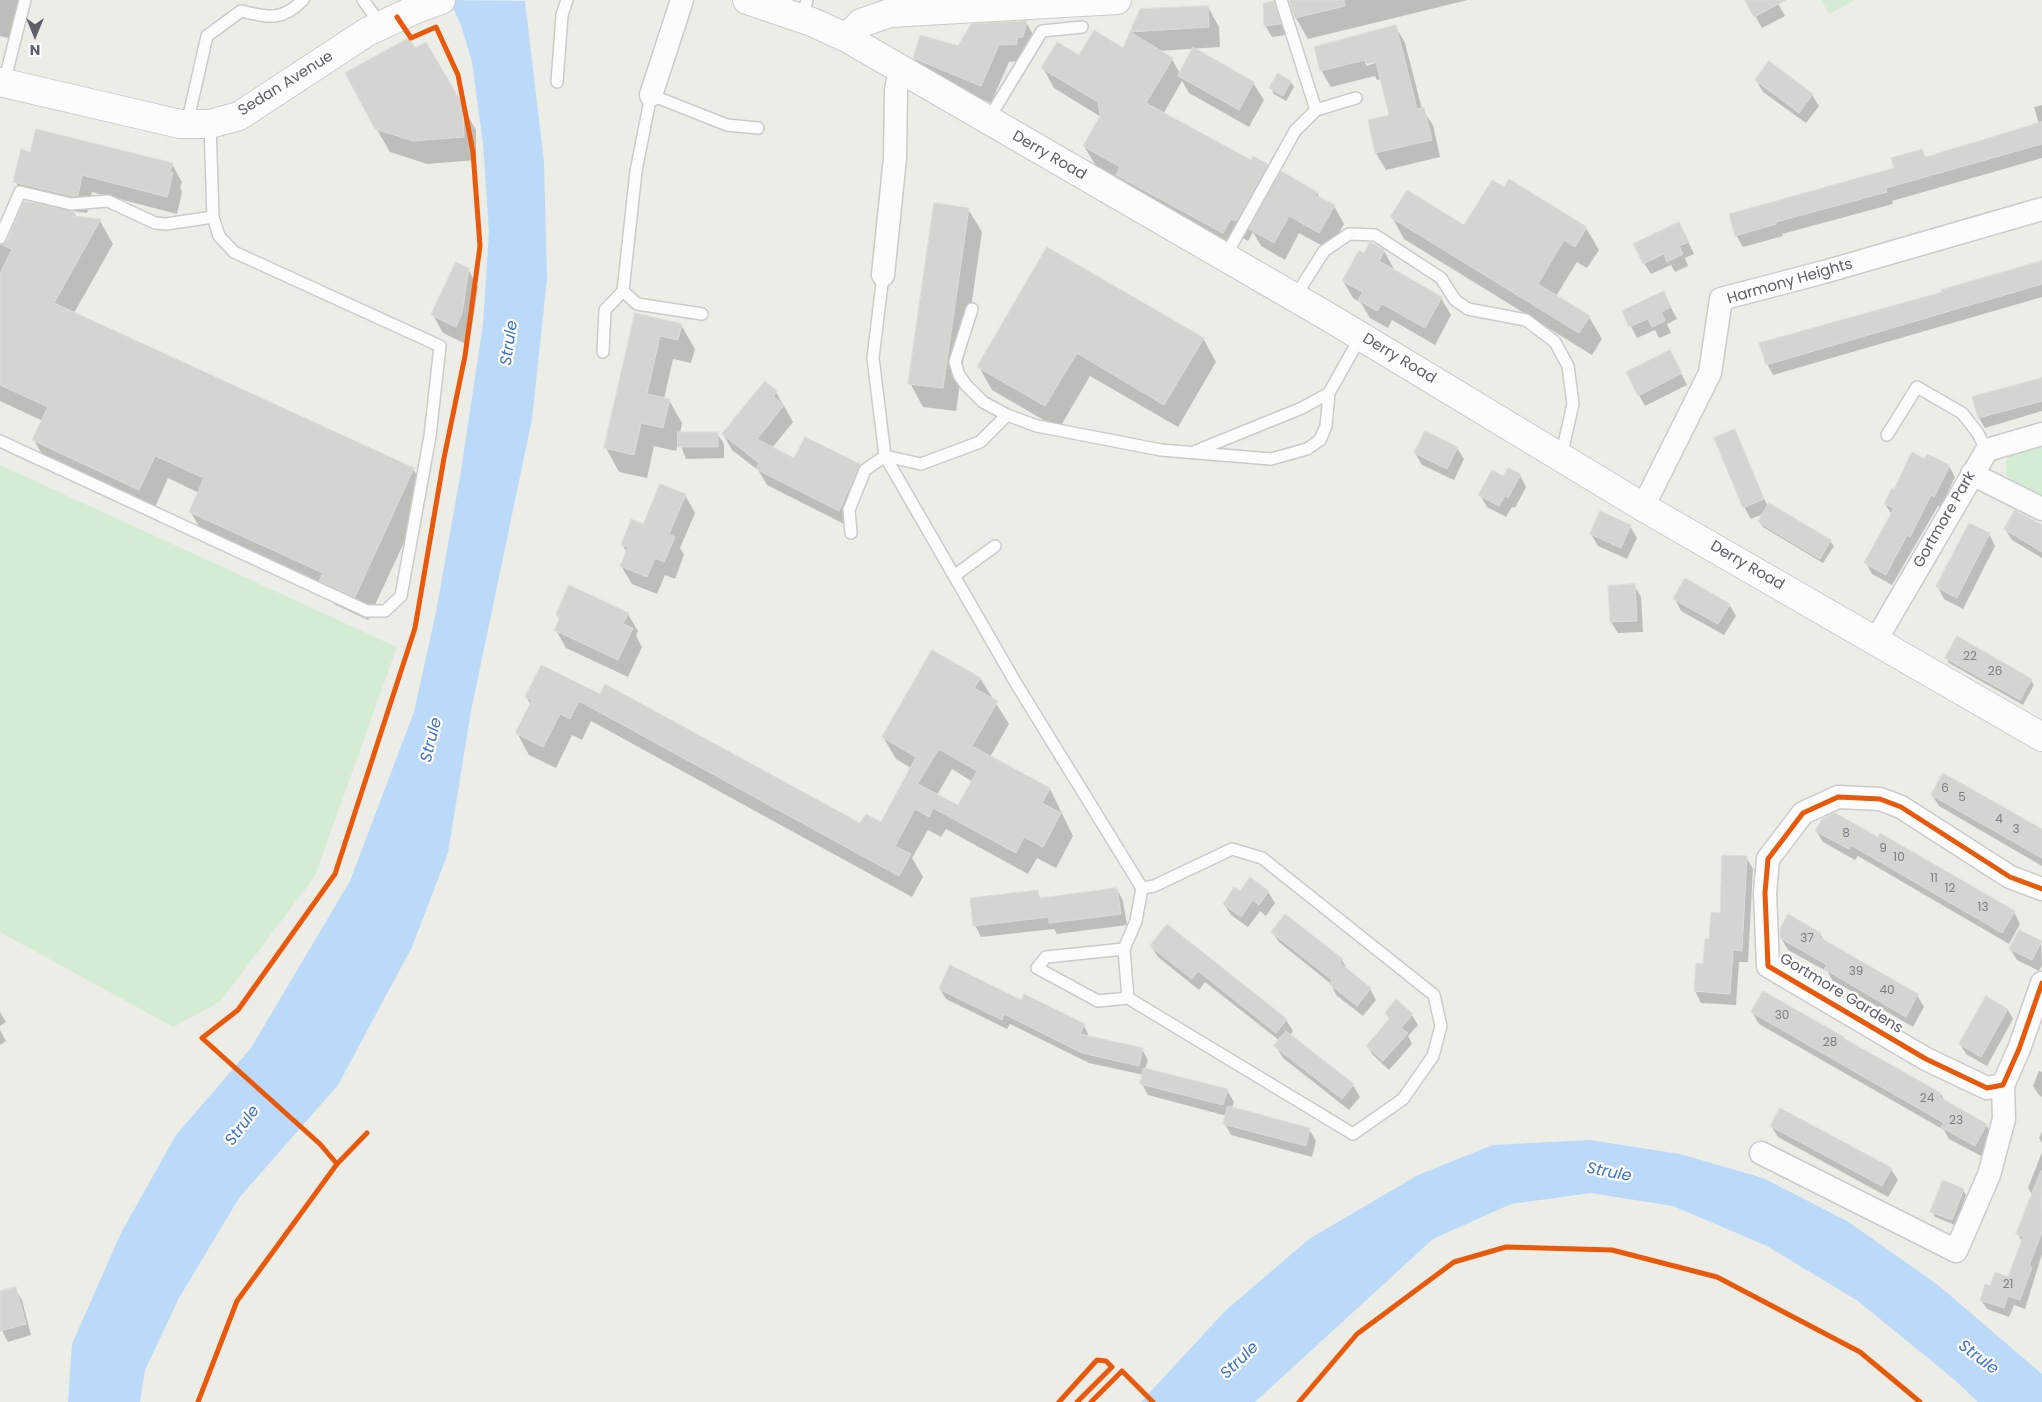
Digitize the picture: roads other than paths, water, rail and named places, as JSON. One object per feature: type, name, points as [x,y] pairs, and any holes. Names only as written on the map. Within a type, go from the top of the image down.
[{"type":"main road","name":"Sedan Avenue","points":[[2,82],[96,106],[180,124],[198,124],[239,116],[367,32],[416,9],[441,0]]},
{"type":"main road","name":"Derry Road","points":[[746,0],[805,10],[900,70],[1295,297],[1642,507],[2042,737]]},
{"type":"main road","points":[[847,38],[861,23],[890,13],[1117,0]]},
{"type":"street","points":[[651,95],[682,0]]},
{"type":"street","points":[[883,275],[895,158],[896,90],[900,70]]},
{"type":"street","name":"Harmony Heights","points":[[1642,507],[1710,373],[1721,299],[1824,272],[2042,209]]},
{"type":"street","points":[[1987,450],[2042,434]]},
{"type":"street","name":"Gortmore Park","points":[[1876,640],[1987,450]]},
{"type":"street","points":[[1972,474],[2042,509]]},
{"type":"street","name":"Gortmore Gardens","points":[[2003,1085],[1987,1088],[1926,1059],[1768,966],[1765,893],[1768,859],[1803,813],[1838,797],[1880,799],[1901,807],[2010,877],[2042,889]]},
{"type":"street","points":[[1761,1153],[1956,1252],[1989,1175],[2004,1119],[2003,1085],[2019,1049],[2042,983]]},
{"type":"lane","points":[[2,82],[25,0]]},
{"type":"lane","points":[[0,441],[367,612],[385,611],[401,596],[430,436],[440,346],[234,252],[218,236],[213,217],[198,124],[207,36],[241,10],[274,18],[293,10],[302,0]]},
{"type":"lane","points":[[363,0],[381,25]]},
{"type":"lane","points":[[557,82],[562,15],[568,0]]},
{"type":"lane","points":[[1281,0],[1316,110]]},
{"type":"lane","points":[[988,120],[1042,30],[1082,27]]},
{"type":"lane","points":[[603,352],[605,310],[623,291],[636,170],[651,95],[727,124],[758,128]]},
{"type":"lane","points":[[1225,257],[1296,131],[1316,110],[1356,98]]},
{"type":"lane","points":[[0,238],[20,192],[71,204],[108,201],[155,223],[166,224],[213,217]]},
{"type":"lane","points":[[1295,297],[1324,251],[1349,234],[1375,235],[1441,278],[1454,300],[1468,309],[1526,320],[1555,342],[1568,366],[1573,404],[1560,457]]},
{"type":"lane","points":[[883,275],[873,358],[885,456],[1017,685],[1142,888],[1136,921],[1124,949],[1128,998]]},
{"type":"lane","points":[[623,291],[637,304],[702,314]]},
{"type":"lane","points":[[972,309],[956,362],[959,375],[966,386],[983,402],[1007,415],[1045,428],[1161,450],[1271,459],[1307,449],[1320,440],[1326,426],[1329,393],[1360,336]]},
{"type":"lane","points":[[1887,435],[1917,387],[1962,413],[1977,432],[1987,450]]},
{"type":"lane","points":[[1195,452],[1302,408],[1329,393]]},
{"type":"lane","points":[[851,533],[849,510],[865,470],[885,456],[921,464],[980,442],[1007,415]]},
{"type":"lane","points":[[1218,441],[1227,455]]},
{"type":"lane","points":[[954,576],[996,546]]},
{"type":"lane","points":[[1124,949],[1046,957],[1038,968],[1098,1001],[1128,998],[1353,1134],[1403,1099],[1433,1056],[1441,1026],[1434,995],[1262,858],[1232,849],[1154,886],[1142,888]]},
{"type":"water","name":"Strule","points":[[449,0],[525,1],[544,162],[547,279],[532,419],[471,711],[448,853],[412,947],[338,1085],[239,1198],[179,1298],[145,1370],[140,1402],[68,1402],[72,1344],[121,1233],[176,1135],[251,1048],[350,881],[414,712],[436,612],[461,471],[483,324],[489,232],[483,144],[472,62],[461,25]]},
{"type":"water","name":"Strule","points":[[1589,1140],[1680,1154],[1763,1178],[1847,1221],[1938,1285],[2042,1374],[2042,1402],[1978,1402],[1956,1381],[1858,1301],[1767,1246],[1673,1206],[1591,1193],[1511,1204],[1433,1239],[1255,1402],[1141,1402],[1225,1311],[1309,1239],[1418,1175],[1493,1145]]}]
